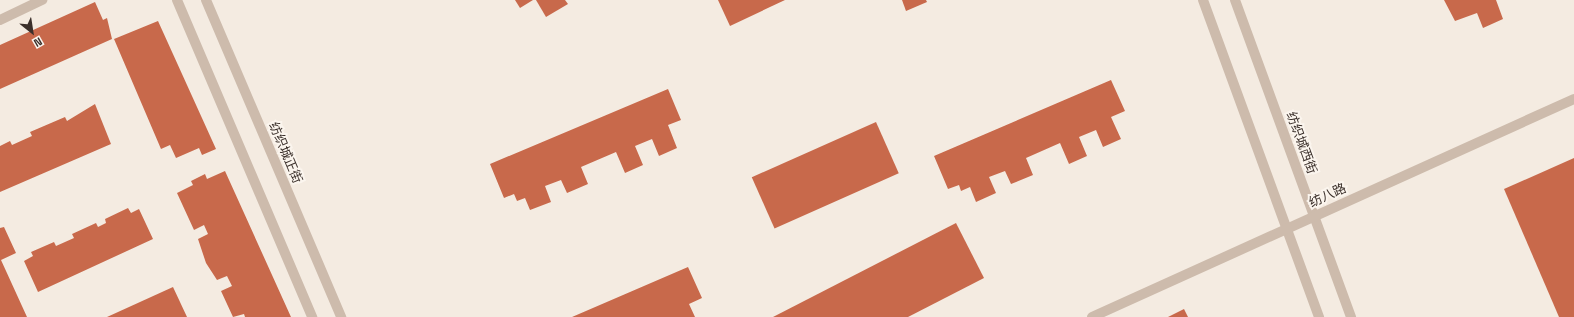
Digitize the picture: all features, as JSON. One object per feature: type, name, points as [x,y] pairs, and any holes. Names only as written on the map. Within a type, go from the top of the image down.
[{"type":"street","points":[[0,20],[42,0]]},
{"type":"street","points":[[176,0],[312,317]]},
{"type":"street","name":"纺织城正街","points":[[206,0],[341,317]]},
{"type":"street","points":[[1203,0],[1319,317]]},
{"type":"street","name":"纺织城西街","points":[[1235,0],[1352,317]]},
{"type":"street","name":"纺八路","points":[[1092,317],[1574,99]]},
{"type":"building","points":[[515,0],[533,0],[520,8]]},
{"type":"building","points":[[536,0],[565,0],[568,4],[546,17]]},
{"type":"building","points":[[718,0],[785,0],[730,26]]},
{"type":"building","points":[[902,0],[926,0],[927,2],[906,11]]},
{"type":"building","points":[[1444,0],[1496,0],[1503,19],[1483,28],[1477,13],[1455,21]]},
{"type":"building","points":[[95,2],[103,20],[107,18],[112,39],[0,89],[0,45]]},
{"type":"building","points":[[158,21],[216,149],[202,155],[199,148],[176,158],[170,145],[161,149],[114,39]]},
{"type":"building","points":[[1111,80],[1125,111],[1111,117],[1121,139],[1103,147],[1096,130],[1079,137],[1087,156],[1069,164],[1060,143],[1026,158],[1033,175],[1011,184],[1005,171],[989,177],[996,193],[976,202],[970,187],[961,191],[959,185],[948,189],[934,156]]},
{"type":"building","points":[[668,89],[681,120],[668,125],[677,148],[659,156],[652,139],[635,146],[643,165],[625,173],[616,152],[581,167],[588,184],[567,193],[561,180],[545,186],[551,202],[530,210],[525,198],[517,201],[514,194],[504,198],[490,164]]},
{"type":"building","points":[[95,104],[111,144],[0,192],[0,146],[10,141],[12,145],[32,136],[30,132],[65,117],[67,121]]},
{"type":"building","points":[[876,122],[899,173],[775,228],[752,177]]},
{"type":"building","points":[[1574,158],[1574,317],[1559,317],[1504,189]]},
{"type":"building","points":[[225,171],[291,317],[245,317],[244,314],[233,317],[221,291],[232,286],[227,276],[217,280],[206,263],[198,239],[208,234],[204,225],[194,230],[177,193],[193,185],[191,181],[205,174],[207,179]]},
{"type":"building","points":[[128,208],[131,213],[139,209],[153,239],[38,292],[24,261],[33,256],[31,252],[54,242],[56,246],[74,238],[72,234],[96,223],[98,227],[106,223],[105,219]]},
{"type":"building","points":[[956,223],[984,278],[908,317],[773,317]]},
{"type":"building","points":[[4,227],[16,253],[1,260],[27,317],[0,317],[0,228]]},
{"type":"building","points":[[688,267],[702,298],[689,304],[695,317],[572,317]]},
{"type":"building","points":[[173,287],[187,317],[107,317]]},
{"type":"building","points":[[1184,309],[1188,317],[1168,317]]}]
